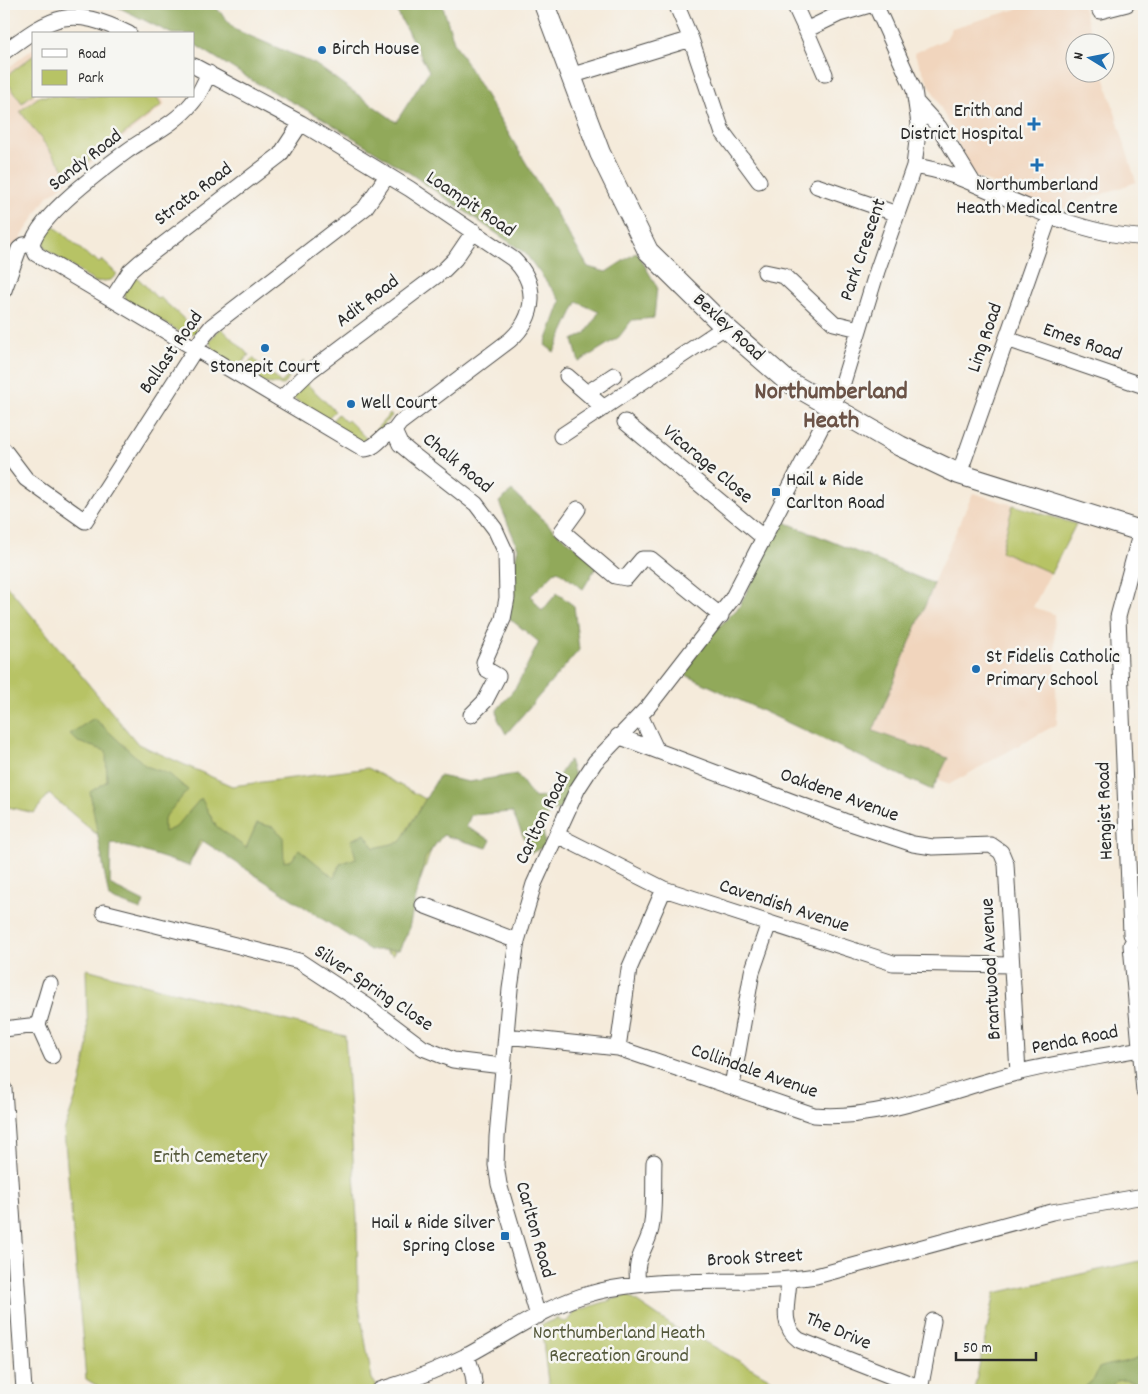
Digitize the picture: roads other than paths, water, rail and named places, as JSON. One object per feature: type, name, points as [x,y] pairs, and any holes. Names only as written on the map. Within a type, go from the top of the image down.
[{"type":"main road","name":"Bexley Road","points":[[544,4],[600,153],[648,251],[725,327],[787,381],[900,446],[959,474],[1143,532]]},
{"type":"street","points":[[676,4],[692,39],[722,131],[758,181]]},
{"type":"street","points":[[794,4],[825,74]]},
{"type":"street","points":[[806,30],[839,14],[874,4]]},
{"type":"street","name":"Park Crescent","points":[[832,406],[841,389],[859,329],[914,166],[919,124],[914,90],[874,4]]},
{"type":"street","points":[[1100,11],[1127,4]]},
{"type":"street","points":[[4,52],[38,26],[69,16],[99,20],[125,32]]},
{"type":"street","points":[[570,76],[692,39]]},
{"type":"street","name":"Loampit Road","points":[[195,66],[301,124],[474,231],[513,258],[525,273],[532,292],[528,319],[510,340],[400,423],[394,431],[388,432],[370,448],[364,449],[281,399]]},
{"type":"street","name":"Sandy Road","points":[[4,290],[19,249],[24,245],[32,244],[36,232],[55,210],[128,150],[148,139],[187,109],[200,92],[209,73]]},
{"type":"street","name":"Park Crescent","points":[[917,103],[939,127],[972,181]]},
{"type":"street","name":"Strata Road","points":[[112,299],[130,271],[139,263],[280,155],[301,124]]},
{"type":"street","points":[[914,166],[951,173],[1004,197],[1109,233],[1144,237]]},
{"type":"street","name":"Ballast Road","points":[[4,450],[26,480],[85,522],[203,336],[225,314],[365,208],[387,176]]},
{"type":"street","points":[[817,186],[897,214]]},
{"type":"street","name":"Ling Road","points":[[959,474],[1050,214]]},
{"type":"street","name":"Adit Road","points":[[281,399],[310,371],[444,270],[455,259],[474,231]]},
{"type":"street","points":[[32,244],[36,254],[281,399]]},
{"type":"street","points":[[765,272],[784,276],[834,323],[859,329]]},
{"type":"street","points":[[561,436],[725,327]]},
{"type":"street","name":"Emes Road","points":[[1007,339],[1144,386]]},
{"type":"street","points":[[587,392],[614,375]]},
{"type":"street","points":[[567,376],[604,408]]},
{"type":"street","name":"Carlton Road","points":[[538,1316],[499,1184],[496,1165],[502,1066],[518,942],[534,884],[578,788],[594,762],[640,716],[674,676],[720,616],[764,538],[832,406]]},
{"type":"street","name":"Vicarage Close","points":[[625,422],[764,538]]},
{"type":"street","name":"Chalk Road","points":[[394,431],[400,444],[476,504],[495,529],[506,553],[506,598],[503,619],[484,662],[486,669],[498,676],[485,701],[471,715]]},
{"type":"street","points":[[578,509],[562,531],[616,576],[626,578],[642,559],[651,559],[720,616]]},
{"type":"street","name":"Hengist Road","points":[[1143,532],[1118,617],[1131,934],[1139,938],[1131,944],[1144,1091]]},
{"type":"street","points":[[640,716],[656,749]]},
{"type":"street","name":"Oakdene Avenue","points":[[618,736],[844,821],[912,844],[933,847],[991,845],[1002,852],[1006,864]]},
{"type":"street","name":"Cavendish Avenue","points":[[557,835],[664,889],[893,963],[1011,965]]},
{"type":"street","name":"Brantwood Avenue","points":[[1006,864],[1018,1073]]},
{"type":"street","points":[[618,1048],[629,969],[664,889]]},
{"type":"street","points":[[423,905],[518,942]]},
{"type":"street","name":"Silver Spring Close","points":[[104,912],[298,961],[366,1006],[423,1048],[453,1060],[502,1066]]},
{"type":"street","points":[[732,1086],[752,972],[769,923]]},
{"type":"street","points":[[50,984],[38,1025],[52,1056]]},
{"type":"street","points":[[4,1029],[38,1025]]},
{"type":"street","name":"Collindale Avenue","points":[[506,1036],[618,1048],[814,1115],[831,1117],[881,1110],[1018,1073]]},
{"type":"street","name":"Penda Road","points":[[1018,1073],[1140,1049]]},
{"type":"street","points":[[4,1089],[24,1390]]},
{"type":"street","points":[[638,1284],[636,1269],[638,1258],[645,1246],[652,1222],[654,1162]]},
{"type":"street","name":"Brook Street","points":[[380,1390],[437,1369],[467,1355],[538,1316],[581,1297],[638,1284],[789,1280],[816,1276],[1052,1212],[1144,1196]]},
{"type":"street","name":"The Drive","points":[[789,1280],[786,1322],[790,1333],[798,1340],[921,1389],[933,1321]]},
{"type":"street","points":[[467,1355],[475,1390]]},
{"type":"place","name":"Birch House","points":[[322,50]]},
{"type":"place","name":"Erith and District Hospital","points":[[1034,124]]},
{"type":"place","name":"Northumberland Heath Medical Centre","points":[[1037,165]]},
{"type":"place","name":"Stonepit Court","points":[[265,348]]},
{"type":"place","name":"Well Court","points":[[351,404]]},
{"type":"place","name":"Hail & Ride Carlton Road","points":[[776,492]]},
{"type":"place","name":"St Fidelis Catholic Primary School","points":[[976,669]]},
{"type":"place","name":"Hail & Ride Silver Spring Close","points":[[505,1236]]},
{"type":"district","name":"Northumberland Heath","points":[[831,408]]},
{"type":"park label","name":"Erith Cemetery","points":[[210,1158]]},
{"type":"park label","name":"Northumberland Heath Recreation Ground","points":[[619,1346]]}]
